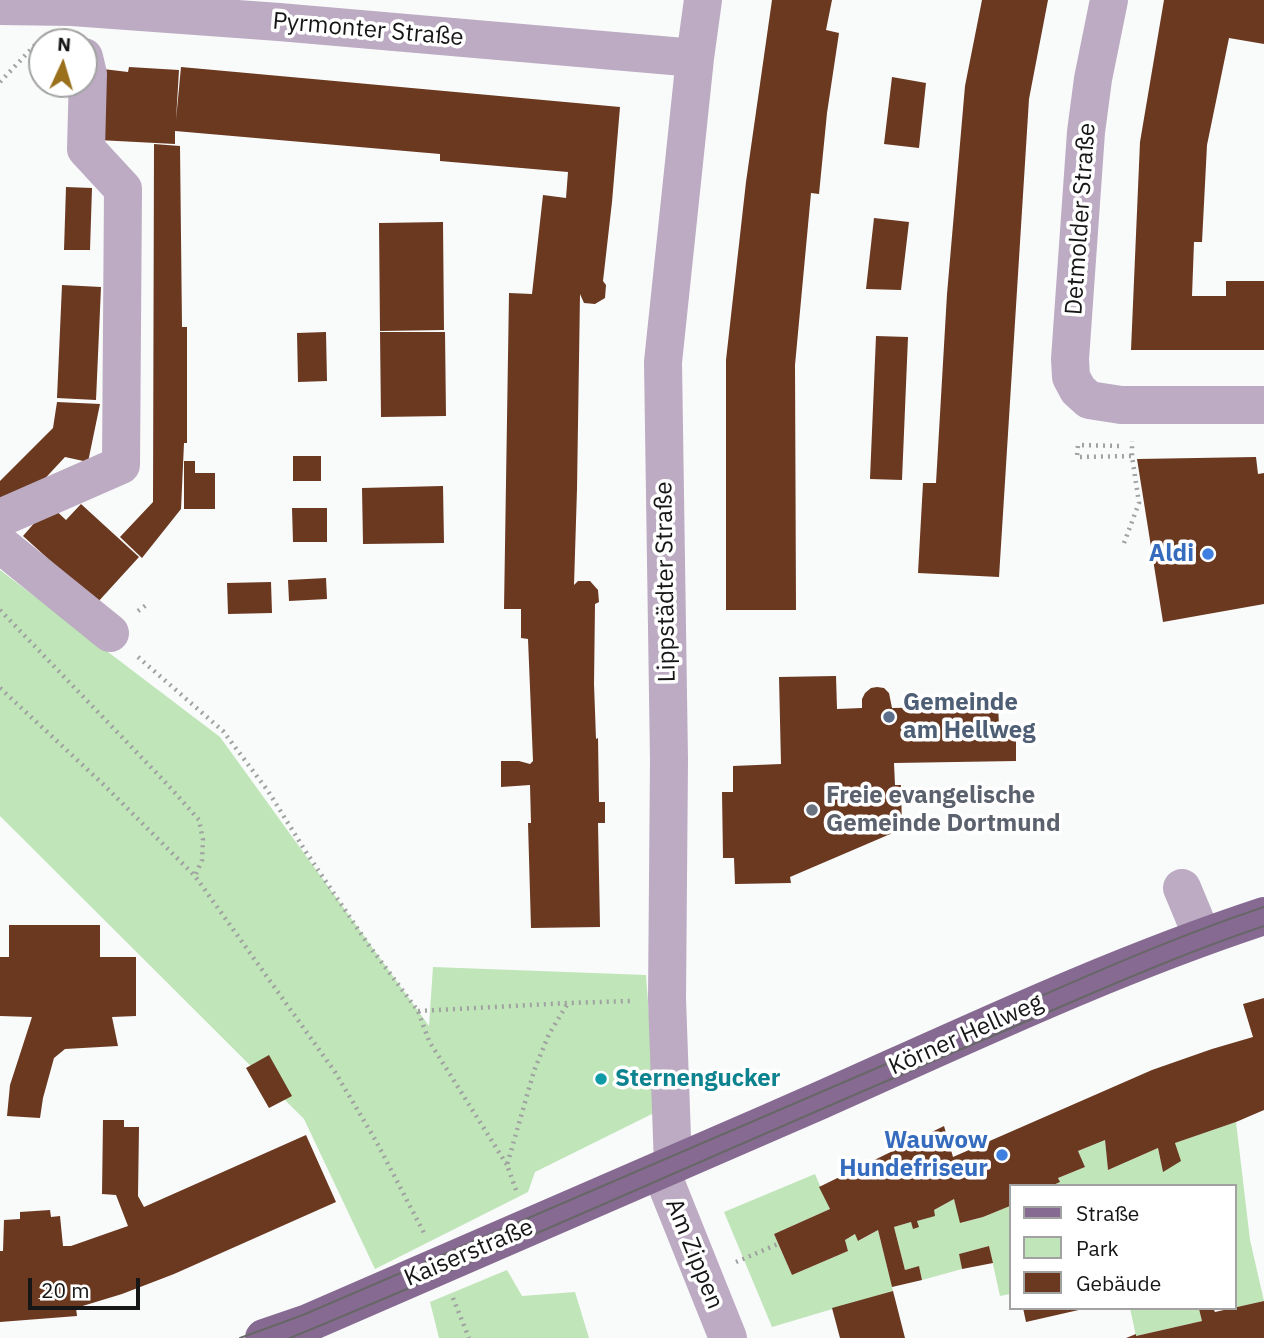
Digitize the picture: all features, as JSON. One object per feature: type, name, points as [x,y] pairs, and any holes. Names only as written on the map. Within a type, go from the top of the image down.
[{"type":"main road","name":"Körner Hellweg","points":[[666,1168],[1066,991],[1202,936],[1264,916]]},
{"type":"main road","name":"Kaiserstraße","points":[[264,1338],[308,1323],[666,1168]]},
{"type":"street","name":"Lippstädter Straße","points":[[666,1168],[669,760],[663,362],[703,0]]},
{"type":"street","name":"Detmolder Straße","points":[[1110,0],[1093,79],[1086,132],[1070,359],[1072,377],[1078,390],[1089,400],[1121,405],[1264,405]]},
{"type":"street","name":"Pyrmonter Straße","points":[[0,6],[76,25],[279,22],[695,58]]},
{"type":"street","points":[[0,518],[121,465],[123,189],[86,149],[87,98]]},
{"type":"street","points":[[0,544],[110,633]]},
{"type":"street","points":[[1182,888],[1202,936]]},
{"type":"street","name":"Am Zippen","points":[[666,1168],[728,1338]]},
{"type":"path","points":[[1124,542],[1139,503],[1132,449]]},
{"type":"path","points":[[149,603],[110,633],[223,731],[268,791],[368,944],[418,1011],[429,1041],[507,1165],[516,1190]]},
{"type":"path","points":[[0,610],[199,820],[203,840],[202,860],[195,876]]},
{"type":"path","points":[[0,688],[104,785],[195,876],[335,1072],[420,1223]]},
{"type":"path","points":[[418,1011],[667,999]]},
{"type":"path","points":[[507,1165],[534,1071],[549,1034],[568,1003]]},
{"type":"path","points":[[457,1307],[469,1338]]},
{"type":"green space","points":[[0,570],[220,737],[429,1026],[433,967],[646,975],[656,1112],[535,1172],[528,1192],[375,1269],[304,1119],[0,816]]},
{"type":"green space","points":[[1236,1122],[1250,1240],[1264,1301],[1236,1308],[1236,1184],[1055,1184],[1059,1182],[1058,1178],[1085,1167],[1078,1151],[1105,1140],[1108,1170],[1158,1148],[1163,1171],[1180,1161],[1175,1143]]},
{"type":"green space","points":[[815,1174],[830,1209],[774,1234],[792,1275],[848,1251],[845,1240],[855,1234],[859,1241],[878,1230],[893,1291],[772,1327],[724,1212]]},
{"type":"green space","points":[[954,1199],[961,1223],[1009,1206],[1009,1294],[1000,1296],[989,1246],[959,1254],[962,1269],[922,1280],[919,1266],[905,1270],[894,1227],[911,1222],[913,1228],[918,1227],[917,1221]]},
{"type":"green space","points":[[507,1270],[522,1296],[575,1292],[589,1338],[439,1338],[430,1302]]},
{"type":"green space","points":[[1130,1310],[1199,1310],[1202,1321],[1136,1336]]},
{"type":"building","points":[[772,0],[832,0],[826,30],[839,33],[819,194],[811,193],[795,365],[796,610],[726,610],[726,360],[746,182]]},
{"type":"building","points":[[982,0],[1048,0],[1029,99],[999,577],[918,573],[923,483],[936,483],[947,294],[965,86]]},
{"type":"building","points":[[1164,0],[1264,0],[1264,44],[1229,38],[1207,145],[1202,242],[1194,242],[1192,296],[1226,296],[1226,281],[1264,281],[1264,350],[1131,350],[1140,142]]},
{"type":"building","points":[[129,67],[179,70],[176,120],[181,67],[620,107],[603,281],[606,285],[605,298],[595,304],[584,303],[580,294],[574,585],[578,581],[590,581],[598,590],[599,602],[595,604],[594,684],[599,802],[605,802],[605,823],[598,823],[600,927],[531,928],[528,823],[531,823],[530,785],[501,787],[501,761],[530,764],[533,761],[528,639],[521,638],[521,609],[504,609],[509,293],[532,294],[543,195],[566,198],[568,172],[440,161],[440,154],[175,131],[175,144],[98,140],[103,69],[128,72]]},
{"type":"building","points":[[892,77],[926,83],[919,148],[884,144]]},
{"type":"building","points":[[154,144],[180,146],[182,327],[187,327],[187,443],[184,443],[181,509],[142,558],[120,537],[153,502]]},
{"type":"building","points":[[66,187],[92,188],[90,250],[64,250]]},
{"type":"building","points":[[874,218],[909,222],[901,290],[866,289]]},
{"type":"building","points":[[443,222],[444,330],[380,331],[379,223]]},
{"type":"building","points":[[62,285],[101,287],[96,400],[57,398]]},
{"type":"building","points":[[326,332],[327,381],[298,382],[297,333]]},
{"type":"building","points":[[380,332],[445,332],[446,416],[381,417]]},
{"type":"building","points":[[876,336],[908,337],[902,480],[870,479]]},
{"type":"building","points":[[57,402],[100,404],[88,462],[65,457],[38,486],[0,499],[0,481],[53,428]]},
{"type":"building","points":[[293,456],[321,456],[321,481],[293,481]]},
{"type":"building","name":"Aldi","points":[[1256,457],[1258,474],[1264,473],[1264,604],[1163,622],[1137,459]]},
{"type":"building","points":[[184,461],[195,461],[195,473],[215,473],[215,509],[184,509]]},
{"type":"building","points":[[443,486],[444,543],[363,544],[362,488]]},
{"type":"building","points":[[81,504],[139,557],[97,603],[23,536],[50,505],[66,520]]},
{"type":"building","points":[[292,508],[327,508],[327,542],[293,542]]},
{"type":"building","points":[[326,578],[327,599],[289,601],[288,580]]},
{"type":"building","points":[[271,582],[272,613],[228,614],[227,583]]},
{"type":"building","points":[[836,676],[837,709],[862,708],[865,693],[877,687],[884,688],[889,693],[892,708],[998,706],[999,725],[1016,724],[1016,761],[894,763],[895,785],[901,785],[902,829],[790,877],[791,883],[735,884],[734,858],[723,858],[722,792],[733,792],[733,766],[781,764],[779,677]]},
{"type":"building","points":[[9,925],[100,925],[100,957],[136,957],[136,1016],[112,1017],[118,1046],[65,1049],[54,1058],[40,1118],[7,1116],[10,1085],[32,1017],[0,1016],[0,957],[9,957]]},
{"type":"building","points":[[1264,998],[1264,1110],[1175,1143],[1181,1161],[1163,1172],[1158,1148],[1108,1170],[1105,1140],[1078,1151],[1085,1167],[1058,1178],[1060,1182],[1009,1184],[1009,1206],[960,1223],[954,1199],[934,1210],[935,1216],[917,1221],[919,1227],[913,1229],[911,1222],[894,1227],[905,1270],[919,1266],[922,1280],[892,1287],[878,1230],[858,1241],[855,1234],[845,1240],[848,1251],[792,1275],[774,1234],[830,1209],[819,1187],[944,1126],[953,1157],[1152,1070],[1253,1037],[1243,1004]]},
{"type":"building","points":[[269,1055],[292,1096],[269,1108],[246,1068]]},
{"type":"building","points":[[103,1120],[124,1120],[124,1127],[139,1127],[138,1196],[144,1207],[306,1135],[336,1202],[174,1274],[76,1308],[77,1316],[0,1322],[0,1251],[3,1251],[4,1220],[20,1219],[20,1212],[50,1210],[51,1217],[60,1216],[63,1246],[71,1246],[128,1226],[116,1195],[102,1194]]},
{"type":"building","points":[[989,1246],[993,1263],[962,1269],[959,1254]]},
{"type":"building","points":[[893,1291],[905,1338],[840,1338],[832,1308]]},
{"type":"building","points":[[1264,1301],[1264,1338],[1126,1338],[1202,1321],[1199,1310],[1215,1312],[1236,1310],[1236,1307]]},
{"type":"building","points":[[1023,1310],[1079,1310],[1026,1322]]},
{"type":"tram line","points":[[240,1338],[379,1283],[1129,958],[1264,907]]},
{"type":"tram line","points":[[290,1338],[458,1268],[1110,985],[1264,926]]},
{"type":"place","name":"Aldi","points":[[1208,554]]},
{"type":"place","name":"Gemeinde am Hellweg","points":[[889,717]]},
{"type":"place","name":"Freie evangelische Gemeinde Dortmund","points":[[812,810]]},
{"type":"place","name":"Sternengucker","points":[[601,1079]]},
{"type":"place","name":"Wauwow Hundefriseur","points":[[1002,1155]]}]
